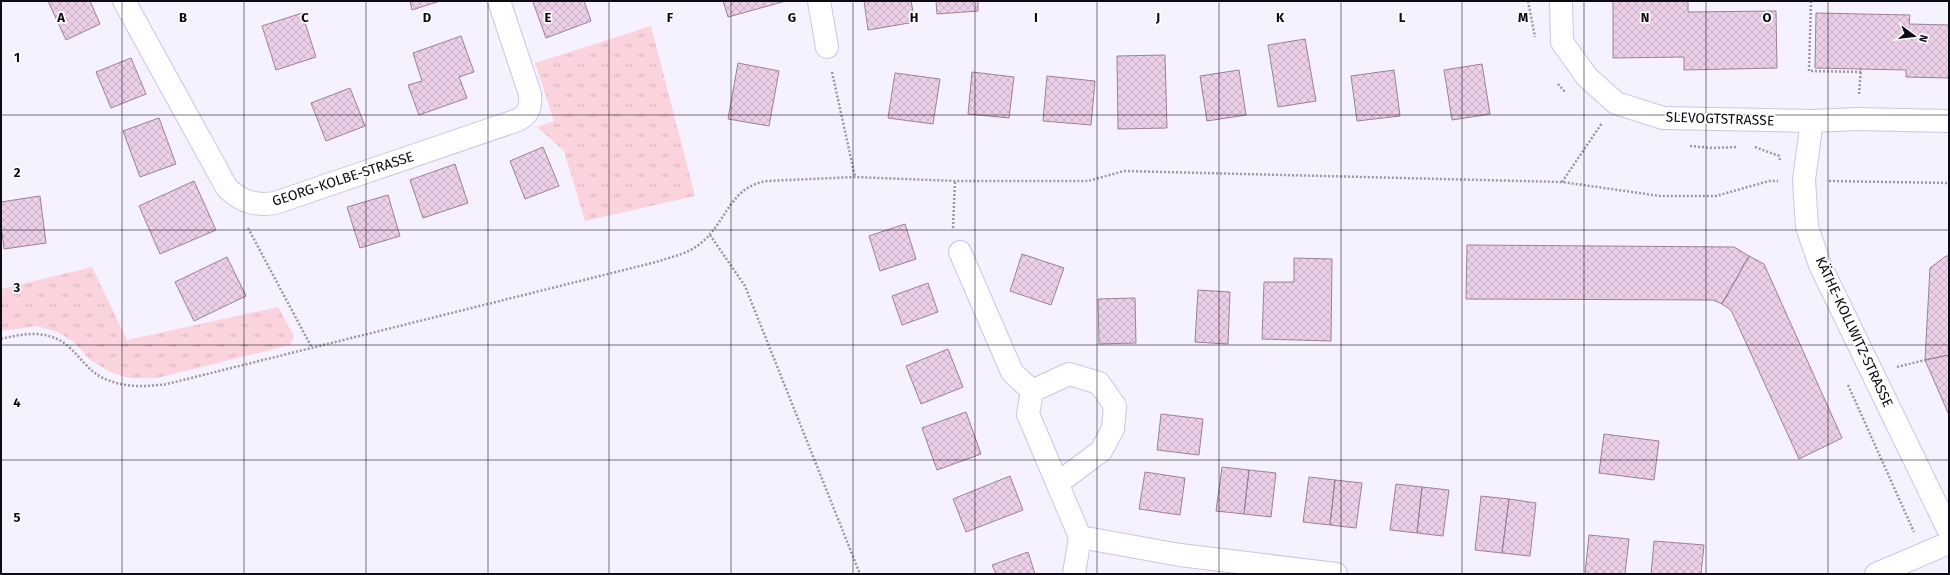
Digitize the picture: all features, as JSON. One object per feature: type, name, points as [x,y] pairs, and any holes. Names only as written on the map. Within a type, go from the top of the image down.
[{"type":"street","name":"GEORG-KOLBE-STRASSE","points":[[124,1],[227,188],[237,197],[249,203],[262,205],[283,200],[518,120],[524,116],[529,110],[530,94],[500,1]]},
{"type":"street","points":[[819,1],[827,47]]},
{"type":"street","name":"SLEVOGTSTRASSE","points":[[1561,1],[1562,42],[1587,78],[1616,103],[1663,118],[1812,121],[1857,119],[1949,121]]},
{"type":"street","name":"KÄTHE-KOLLWITZ-STRASSE","points":[[1812,121],[1804,180],[1807,227],[1820,265],[1949,531]]},
{"type":"street","points":[[960,252],[1012,372],[1032,391]]},
{"type":"street","points":[[1032,391],[1069,374],[1099,383],[1115,406],[1114,428],[1101,451],[1058,484]]},
{"type":"street","points":[[1032,391],[1028,414],[1080,537],[1074,574]]},
{"type":"street","points":[[1080,537],[1180,555],[1336,574]]},
{"type":"street","points":[[1876,574],[1949,543]]},
{"type":"path","points":[[1811,1],[1809,71],[1861,72]]},
{"type":"path","points":[[827,47],[855,177]]},
{"type":"path","points":[[1562,182],[1602,122]]},
{"type":"path","points":[[1,339],[21,334],[38,333],[55,338],[70,348],[85,365],[101,377],[121,385],[143,387],[167,384],[656,262],[689,251],[710,235],[742,190],[754,183],[767,180],[855,177],[955,181],[1088,181],[1124,171],[1562,182],[1660,196],[1716,196],[1769,181],[1804,180],[1949,183]]},
{"type":"path","points":[[955,181],[953,226],[960,252]]},
{"type":"path","points":[[245,222],[312,348]]},
{"type":"path","points":[[710,235],[745,286],[860,574]]},
{"type":"green space","points":[[651,26],[695,196],[585,221],[564,151],[537,127],[554,121],[535,63]]},
{"type":"green space","points":[[92,267],[127,340],[278,307],[294,336],[290,345],[157,378],[129,378],[110,372],[89,359],[74,342],[58,332],[37,326],[1,331],[1,289]]},
{"type":"building","points":[[48,1],[90,1],[100,24],[66,40]]},
{"type":"building","points":[[410,1],[440,1],[412,10]]},
{"type":"building","points":[[584,1],[591,21],[546,38],[533,2]]},
{"type":"building","points":[[723,1],[786,1],[728,17]]},
{"type":"building","points":[[864,1],[911,1],[915,22],[868,30]]},
{"type":"building","points":[[936,1],[978,1],[978,11],[937,14]]},
{"type":"building","points":[[1613,1],[1688,1],[1688,12],[1776,11],[1777,68],[1684,70],[1684,57],[1613,58]]},
{"type":"building","points":[[302,13],[316,57],[276,70],[262,26]]},
{"type":"building","points":[[1816,13],[1910,15],[1909,24],[1949,25],[1949,78],[1906,77],[1906,70],[1815,68]]},
{"type":"building","points":[[461,36],[474,72],[459,77],[467,98],[419,115],[408,85],[422,81],[413,53]]},
{"type":"building","points":[[1305,39],[1316,101],[1278,107],[1268,45]]},
{"type":"building","points":[[1165,55],[1167,128],[1118,129],[1117,56]]},
{"type":"building","points":[[131,58],[146,94],[111,108],[96,72]]},
{"type":"building","points":[[738,63],[779,71],[769,126],[728,119]]},
{"type":"building","points":[[1482,64],[1490,114],[1452,120],[1444,70]]},
{"type":"building","points":[[1239,70],[1246,115],[1207,121],[1200,76]]},
{"type":"building","points":[[1394,70],[1400,116],[1357,121],[1351,76]]},
{"type":"building","points":[[972,72],[1014,77],[1009,118],[968,114]]},
{"type":"building","points":[[895,73],[940,79],[933,124],[888,118]]},
{"type":"building","points":[[1047,76],[1095,81],[1091,125],[1043,121]]},
{"type":"building","points":[[350,88],[365,126],[326,141],[311,103]]},
{"type":"building","points":[[159,118],[176,164],[140,177],[123,131]]},
{"type":"building","points":[[543,147],[559,186],[525,199],[510,161]]},
{"type":"building","points":[[455,164],[468,203],[423,218],[410,180]]},
{"type":"building","points":[[194,181],[216,230],[160,254],[139,206]]},
{"type":"building","points":[[388,195],[400,236],[360,248],[347,207]]},
{"type":"building","points":[[40,196],[46,243],[4,249],[1,225],[1,202]]},
{"type":"building","points":[[905,224],[916,259],[880,271],[869,236]]},
{"type":"building","points":[[1467,245],[1734,247],[1749,256],[1722,304],[1713,300],[1466,299]]},
{"type":"building","points":[[1022,254],[1064,268],[1051,305],[1010,291]]},
{"type":"building","points":[[1749,256],[1764,264],[1842,438],[1799,459],[1731,310],[1722,304]]},
{"type":"building","points":[[1946,256],[1949,256],[1949,355],[1925,360],[1930,268]]},
{"type":"building","points":[[227,257],[246,296],[194,321],[175,282]]},
{"type":"building","points":[[1294,258],[1332,259],[1331,341],[1262,339],[1264,282],[1294,282]]},
{"type":"building","points":[[928,283],[938,312],[902,325],[892,296]]},
{"type":"building","points":[[1198,290],[1230,292],[1228,344],[1195,342]]},
{"type":"building","points":[[1135,298],[1136,343],[1099,344],[1098,299]]},
{"type":"building","points":[[948,349],[963,387],[921,404],[906,366]]},
{"type":"building","points":[[1949,355],[1949,415],[1925,360]]},
{"type":"building","points":[[966,412],[981,454],[937,470],[922,428]]},
{"type":"building","points":[[1161,414],[1203,419],[1199,455],[1157,450]]},
{"type":"building","points":[[1604,434],[1659,441],[1654,480],[1599,473]]},
{"type":"building","points":[[1222,467],[1249,470],[1244,514],[1216,511]]},
{"type":"building","points":[[1249,470],[1276,473],[1271,517],[1244,514]]},
{"type":"building","points":[[1145,472],[1185,478],[1180,515],[1139,509]]},
{"type":"building","points":[[1010,476],[1023,510],[966,532],[953,499]]},
{"type":"building","points":[[1309,477],[1335,480],[1330,525],[1303,522]]},
{"type":"building","points":[[1335,480],[1362,483],[1356,528],[1330,525]]},
{"type":"building","points":[[1396,484],[1422,487],[1417,533],[1390,530]]},
{"type":"building","points":[[1422,487],[1449,490],[1443,536],[1417,533]]},
{"type":"building","points":[[1481,496],[1509,499],[1502,553],[1475,550]]},
{"type":"building","points":[[1509,499],[1536,503],[1530,556],[1502,553]]},
{"type":"building","points":[[1589,535],[1629,539],[1625,574],[1585,574]]},
{"type":"building","points":[[1654,541],[1704,545],[1701,574],[1651,574]]},
{"type":"building","points":[[1028,552],[1035,574],[996,574],[992,565]]}]
